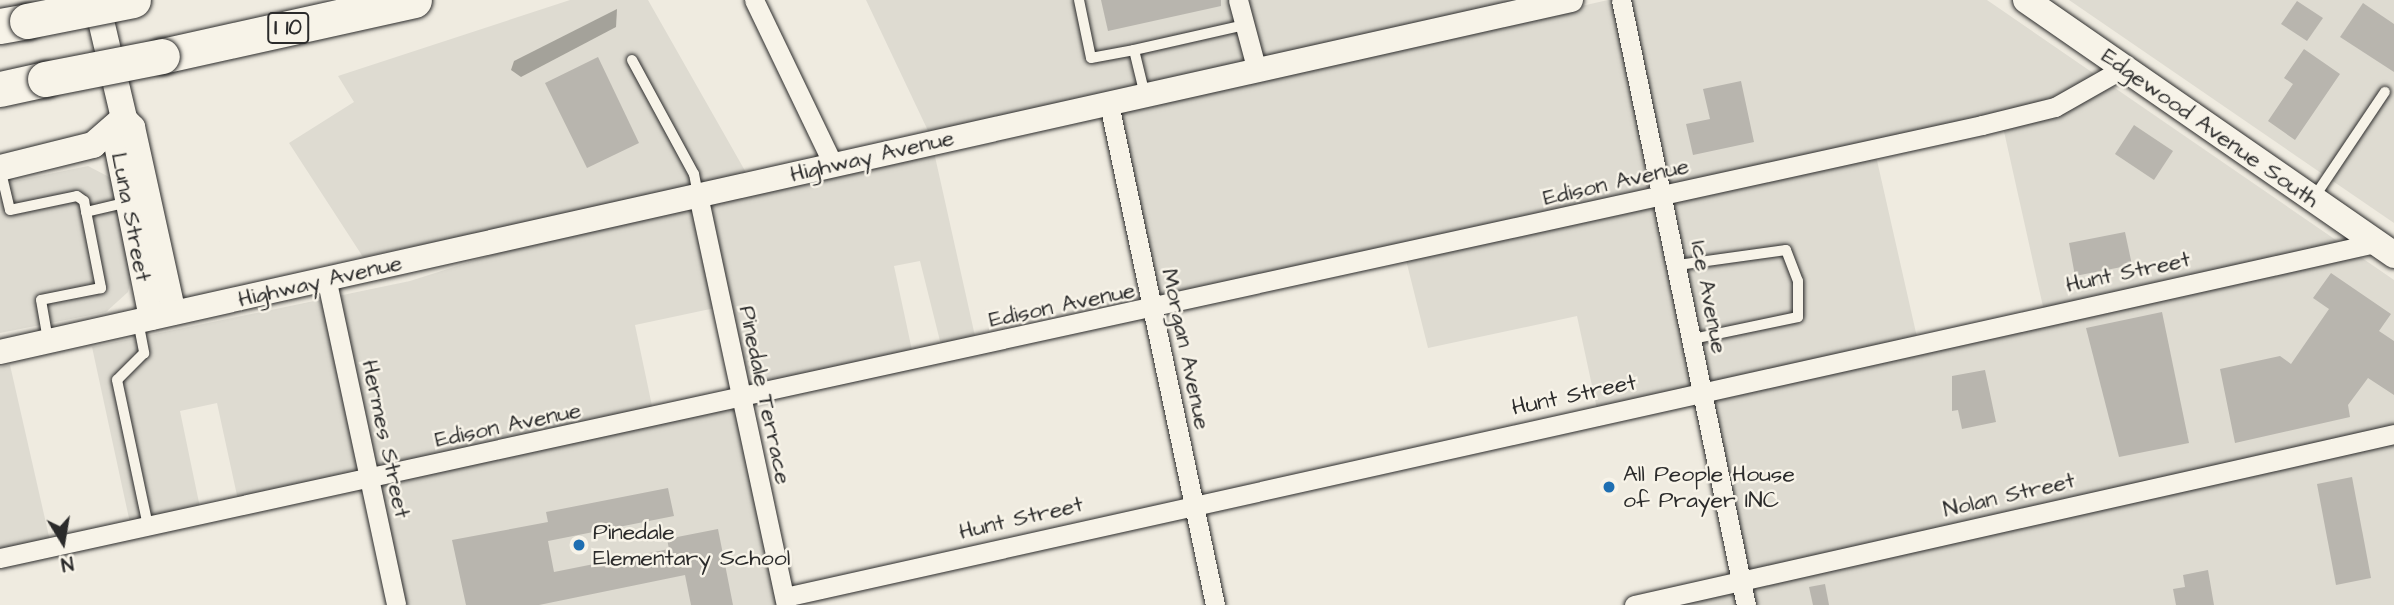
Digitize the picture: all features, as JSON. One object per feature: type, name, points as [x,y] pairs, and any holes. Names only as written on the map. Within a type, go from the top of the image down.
[{"type":"highway","points":[[14,24],[133,0]]},
{"type":"highway","name":"I 10","points":[[0,89],[414,0]]},
{"type":"main road","name":"Luna Street","points":[[96,0],[124,118]]},
{"type":"main road","name":"Edgewood Avenue South","points":[[2026,0],[2384,249]]},
{"type":"main road","points":[[0,168],[93,145],[124,118]]},
{"type":"street","points":[[754,0],[833,164]]},
{"type":"street","points":[[1238,0],[1257,71]]},
{"type":"street","name":"Highway Avenue","points":[[0,352],[327,282],[833,164],[1571,0]]},
{"type":"street","name":"Ice Avenue","points":[[1621,0],[1664,196],[1746,605]]},
{"type":"street","name":"Edison Avenue","points":[[0,558],[742,400],[2055,107],[2124,68]]},
{"type":"street","name":"Morgan Avenue","points":[[1109,104],[1215,605]]},
{"type":"street","name":"Luna Street","points":[[124,118],[133,127],[154,317],[116,134],[124,118]]},
{"type":"street","name":"Pinedale Terrace","points":[[698,195],[785,601]]},
{"type":"street","name":"Hunt Street","points":[[785,601],[1194,503],[1703,391],[2384,249]]},
{"type":"street","name":"Hermes Street","points":[[327,282],[396,605]]},
{"type":"street","name":"Nolan Street","points":[[1634,605],[2394,434]]},
{"type":"lane","points":[[1079,0],[1091,58],[1245,25]]},
{"type":"lane","points":[[1134,50],[1145,96]]},
{"type":"lane","points":[[632,60],[694,174],[698,195]]},
{"type":"lane","points":[[2313,200],[2385,92]]},
{"type":"lane","points":[[0,168],[10,210],[77,197],[86,212],[101,288],[41,300],[48,341]]},
{"type":"lane","points":[[86,212],[128,202]]},
{"type":"lane","points":[[1678,265],[1786,250],[1798,281],[1798,317],[1693,340]]},
{"type":"lane","points":[[148,526],[117,380],[144,353],[154,317]]},
{"type":"shaded area","points":[[570,0],[648,0],[748,176],[363,257],[289,143],[354,102],[338,76]]},
{"type":"shaded area","points":[[866,0],[1527,0],[930,135]]},
{"type":"shaded area","points":[[1608,0],[1987,0],[2394,280],[2394,605],[1667,605],[1736,588],[1698,402],[1600,423],[1577,316],[1428,348],[1406,260],[1162,314],[1119,110]],"holes":[[[2003,127],[2046,320],[1919,346],[1876,156]]]},
{"type":"shaded area","points":[[2069,0],[2394,0],[2394,223]]},
{"type":"shaded area","points":[[617,9],[616,27],[521,77],[511,70],[514,61]]},
{"type":"shaded area","points":[[934,152],[979,354],[945,361],[920,261],[894,266],[916,369],[736,408],[778,605],[405,605],[380,486],[241,514],[217,403],[180,411],[203,522],[133,537],[92,347],[410,281],[520,246]],"holes":[[[715,308],[736,408],[656,425],[635,325]]]},
{"type":"shaded area","points":[[88,166],[111,178],[132,275],[128,292],[106,312],[0,333],[0,184]]},
{"type":"shaded area","points":[[10,365],[53,554],[0,566],[0,367]]},
{"type":"building","points":[[1101,0],[1221,0],[1221,6],[1108,31]]},
{"type":"building","points":[[2297,1],[2323,18],[2307,41],[2281,24]]},
{"type":"building","points":[[2363,3],[2394,24],[2394,72],[2340,37]]},
{"type":"building","points":[[2304,49],[2340,74],[2295,140],[2268,121],[2293,84],[2284,78]]},
{"type":"building","points":[[598,57],[639,143],[587,168],[545,83]]},
{"type":"building","points":[[1741,81],[1754,142],[1693,155],[1686,124],[1710,119],[1703,89]]},
{"type":"building","points":[[2134,125],[2173,151],[2154,180],[2115,154]]},
{"type":"building","points":[[2125,232],[2132,265],[2075,276],[2069,243]]},
{"type":"building","points":[[2331,273],[2391,314],[2379,331],[2394,341],[2394,395],[2368,378],[2348,405],[2350,417],[2235,443],[2220,369],[2280,356],[2291,364],[2329,309],[2313,298]]},
{"type":"building","points":[[2162,312],[2189,443],[2119,457],[2086,328]]},
{"type":"building","points":[[1985,370],[1996,422],[1962,429],[1958,410],[1952,411],[1952,376]]},
{"type":"building","points":[[2352,477],[2371,578],[2336,585],[2317,484]]},
{"type":"building","points":[[668,488],[674,516],[548,541],[554,572],[669,549],[667,539],[718,529],[733,605],[691,605],[685,575],[539,605],[466,605],[452,540],[548,522],[546,512]]},
{"type":"building","points":[[2208,570],[2214,605],[2176,605],[2173,589],[2185,587],[2183,575]]},
{"type":"building","points":[[1825,584],[1829,605],[1813,605],[1809,587]]},
{"type":"place","name":"All People House of Prayer INC","points":[[1609,487]]},
{"type":"place","name":"Pinedale Elementary School","points":[[579,545]]}]
